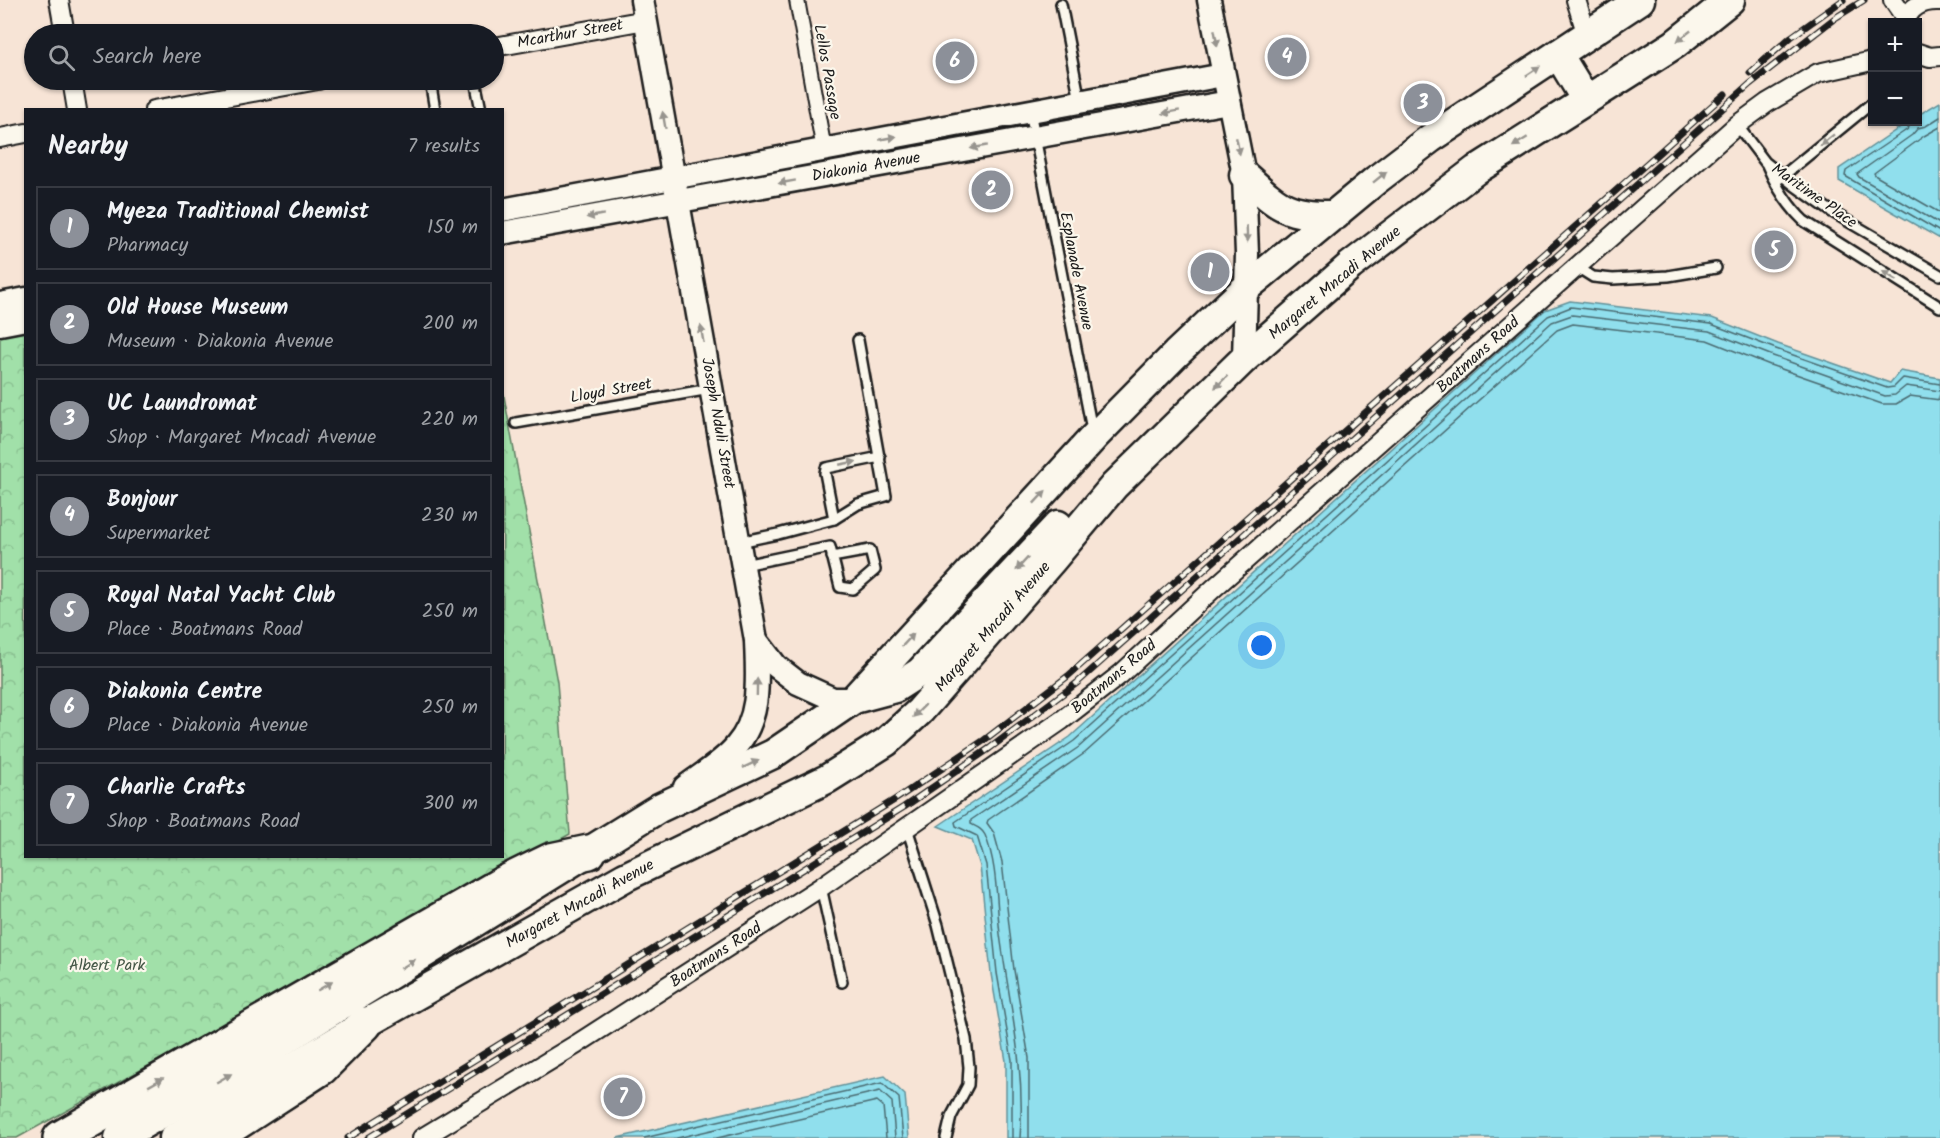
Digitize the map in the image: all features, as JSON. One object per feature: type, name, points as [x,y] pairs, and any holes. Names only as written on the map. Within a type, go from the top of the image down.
[{"type":"highway","points":[[60,1138],[112,1124],[244,1033],[502,884],[550,860],[589,852]]},
{"type":"highway","points":[[213,1138],[321,1068],[365,1024]]},
{"type":"main road","points":[[589,852],[659,808],[773,754],[854,699],[1094,437],[1176,354],[1247,287],[1376,180],[1431,138],[1640,0]]},
{"type":"main road","name":"Margaret Mncadi Avenue","points":[[174,1138],[365,1024],[625,878],[827,779],[886,742],[920,711],[1114,486],[1244,359],[1350,266],[1476,170],[1675,44],[1730,0]]},
{"type":"main road","points":[[1558,54],[1586,100]]},
{"type":"main road","points":[[1244,175],[1280,206],[1292,212],[1315,216],[1336,215]]},
{"type":"main road","points":[[854,699],[895,688],[920,672],[1064,519],[1079,506],[1114,486]]},
{"type":"street","points":[[59,0],[63,24]]},
{"type":"street","name":"Lellos Passage","points":[[797,0],[824,150]]},
{"type":"street","points":[[1209,0],[1244,175],[1247,287],[1244,359]]},
{"type":"street","points":[[1576,0],[1587,35]]},
{"type":"street","points":[[1893,0],[1904,18]]},
{"type":"street","points":[[1908,18],[1916,6],[1923,2],[1939,0]]},
{"type":"street","name":"Mcarthur Street","points":[[504,45],[644,10]]},
{"type":"street","name":"Joseph Nduli Street","points":[[644,10],[756,640],[757,694],[752,720],[744,735],[735,748],[659,808]]},
{"type":"street","points":[[1737,125],[1776,97],[1818,73],[1868,62]]},
{"type":"street","name":"Diakonia Avenue","points":[[504,210],[1223,75]]},
{"type":"street","points":[[74,90],[77,108]]},
{"type":"street","points":[[165,108],[263,90]]},
{"type":"street","points":[[1080,102],[1084,128]]},
{"type":"street","name":"Diakonia Avenue","points":[[506,232],[1229,102]]},
{"type":"street","name":"Boatmans Road","points":[[422,1138],[577,1044],[821,887],[1062,720],[1121,674],[1214,588],[1737,125]]},
{"type":"street","points":[[0,138],[24,133]]},
{"type":"street","points":[[854,144],[858,169]]},
{"type":"street","points":[[504,210],[506,232]]},
{"type":"street","points":[[0,304],[24,299]]},
{"type":"street","points":[[0,324],[24,320]]},
{"type":"street","points":[[756,640],[776,666],[798,683],[833,699],[854,699]]},
{"type":"lane","points":[[1061,4],[1080,102]]},
{"type":"lane","points":[[432,90],[435,108]]},
{"type":"lane","points":[[477,90],[481,108]]},
{"type":"lane","points":[[1779,179],[1868,106]]},
{"type":"lane","name":"Esplanade Avenue","points":[[1030,111],[1094,437]]},
{"type":"lane","name":"Maritime Place","points":[[1737,125],[1779,179],[1789,205],[1804,221],[1940,306]]},
{"type":"lane","name":"Maritime Place","points":[[1779,179],[1940,275]]},
{"type":"lane","points":[[1577,267],[1593,277],[1613,279],[1668,276],[1716,268]]},
{"type":"lane","points":[[739,543],[834,519],[858,504],[886,496],[858,340]]},
{"type":"lane","name":"Lloyd Street","points":[[516,423],[712,388]]},
{"type":"lane","points":[[834,519],[825,474],[826,468],[880,457]]},
{"type":"lane","points":[[743,566],[829,547],[838,584],[843,588],[852,588],[875,570],[870,550],[832,557]]},
{"type":"lane","points":[[907,828],[938,925],[966,1039],[968,1085],[951,1117],[946,1138]]},
{"type":"lane","points":[[821,887],[842,982]]},
{"type":"green space","name":"Albert Park","points":[[24,299],[24,858],[504,858],[504,396],[557,682],[570,834],[17,1138],[0,1138],[0,304]]},
{"type":"water","points":[[1940,102],[1940,239],[1839,181],[1839,169],[1902,126],[1922,126],[1922,113]]},
{"type":"water","points":[[1570,301],[1712,318],[1890,383],[1900,371],[1940,378],[1938,399],[1940,400],[1940,1138],[1006,1138],[1006,1061],[991,974],[980,866],[972,840],[938,826],[1070,737],[1545,310]]},
{"type":"water","points":[[885,1076],[905,1095],[909,1138],[617,1138]]},
{"type":"railway","points":[[1750,73],[1791,37],[1843,0]]},
{"type":"railway","points":[[368,1138],[904,807],[990,748],[1077,683],[1750,84],[1835,18],[1864,0]]},
{"type":"railway","points":[[348,1138],[896,799],[983,741],[1068,676],[1725,94]]},
{"type":"place","name":"Bonjour","points":[[1287,57]]},
{"type":"place","name":"Diakonia Centre","points":[[955,61]]},
{"type":"place","name":"UC Laundromat","points":[[1423,103]]},
{"type":"place","name":"Old House Museum","points":[[991,190]]},
{"type":"place","name":"Royal Natal Yacht Club","points":[[1774,250]]},
{"type":"place","name":"Myeza Traditional Chemist","points":[[1210,272]]},
{"type":"place","name":"Charlie Crafts","points":[[623,1097]]}]
